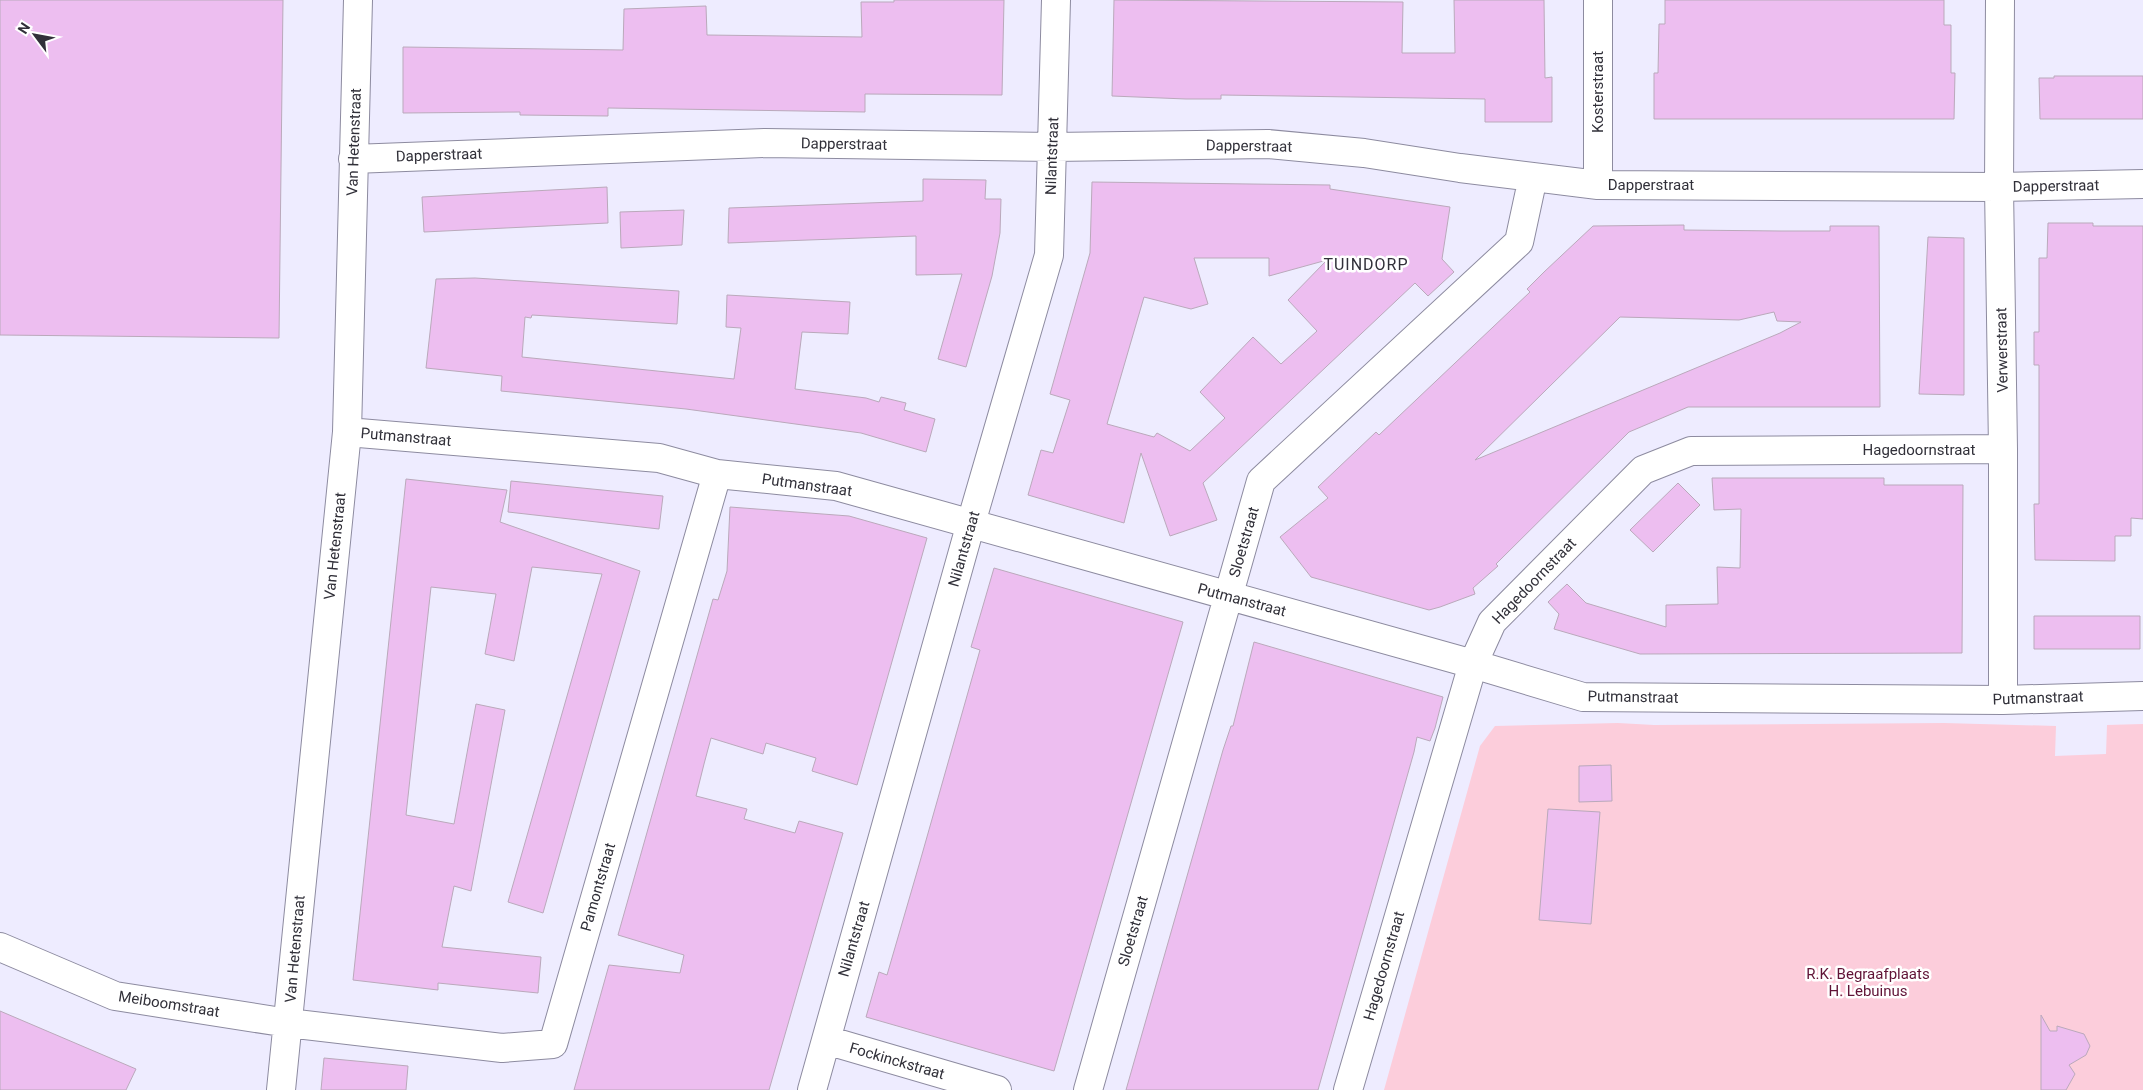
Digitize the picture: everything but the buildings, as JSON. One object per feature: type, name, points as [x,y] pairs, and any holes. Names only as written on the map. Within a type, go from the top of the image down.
[{"type":"street","name":"Van Hetenstraat","points":[[281,1090],[347,432],[358,0]]},
{"type":"street","name":"Nilantstraat","points":[[812,1090],[971,523],[1049,255],[1056,0]]},
{"type":"street","name":"Kosterstraat","points":[[1598,0],[1598,185]]},
{"type":"street","name":"Verwerstraat","points":[[2000,0],[1999,187],[2003,449],[2002,700]]},
{"type":"street","name":"Dapperstraat","points":[[353,159],[765,143],[1053,147],[1268,144],[1364,153],[1533,178],[1598,185],[1999,187],[2143,184]]},
{"type":"street","name":"Sloetstraat","points":[[1088,1090],[1261,482],[1519,242],[1533,178]]},
{"type":"street","name":"Putmanstraat","points":[[347,432],[659,458],[717,474],[836,486],[1229,595],[1582,697],[2002,700],[2143,696]]},
{"type":"street","name":"Hagedoornstraat","points":[[1348,1090],[1472,664],[1492,622],[1643,470],[1691,451],[2003,449]]},
{"type":"street","name":"Pamontstraat","points":[[288,1023],[502,1048],[553,1044],[717,474]]},
{"type":"street","name":"Meiboomstraat","points":[[0,947],[115,996],[288,1023]]},
{"type":"street","name":"Fockinckstraat","points":[[826,1040],[997,1090]]},
{"type":"green space","name":"R.K. Begraafplaats H. Lebuinus","points":[[1618,723],[1654,725],[1944,723],[2056,726],[2055,756],[2106,754],[2107,725],[2143,724],[2143,1090],[1384,1090],[1480,746],[1495,726]]},
{"type":"district","name":"TUINDORP","points":[[1366,264]]}]
